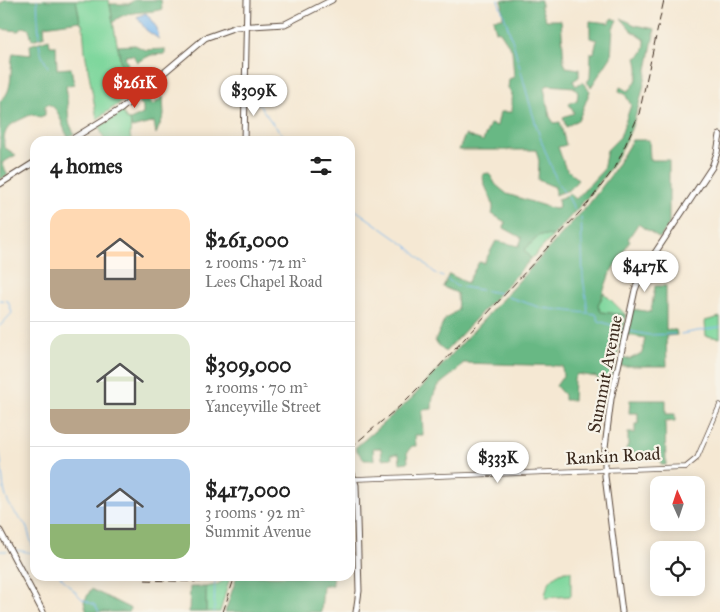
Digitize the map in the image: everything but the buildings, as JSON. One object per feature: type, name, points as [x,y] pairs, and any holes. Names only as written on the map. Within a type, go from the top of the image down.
[{"type":"main road","points":[[244,136],[247,0]]},
{"type":"main road","points":[[77,136],[121,109],[200,40],[224,30],[247,26],[285,24],[332,0]]},
{"type":"main road","name":"Summit Avenue","points":[[622,612],[605,470],[610,404],[635,290],[649,259],[712,168],[717,154],[720,135]]},
{"type":"main road","points":[[0,184],[30,165]]},
{"type":"main road","points":[[355,479],[358,591],[356,612]]},
{"type":"main road","points":[[0,531],[43,612]]},
{"type":"street","name":"Rankin Road","points":[[355,479],[686,467],[692,464],[708,436],[720,405]]},
{"type":"green space","points":[[5,0],[76,0],[80,21],[44,26],[45,36],[32,40],[29,29],[24,27],[18,31],[0,29],[0,4]]},
{"type":"green space","points":[[76,0],[109,0],[127,98],[97,119],[85,52],[83,26],[80,21]]},
{"type":"green space","points":[[134,0],[161,0],[162,9],[129,14],[117,19],[113,23],[110,4],[129,4]]},
{"type":"green space","points":[[502,0],[541,0],[541,8],[546,20],[561,20],[566,67],[579,69],[579,77],[573,81],[576,86],[582,82],[590,91],[579,119],[566,127],[563,117],[574,113],[569,104],[577,100],[578,93],[574,87],[548,85],[544,88],[550,117],[554,123],[560,122],[566,145],[558,147],[565,167],[578,180],[569,190],[555,195],[555,187],[538,180],[539,161],[536,150],[459,150],[465,135],[483,141],[490,124],[497,126],[500,112],[512,112],[512,94],[508,88],[509,79],[514,77],[512,50],[500,32],[496,31],[493,19],[503,18]]},
{"type":"green space","points":[[612,18],[617,20],[613,28],[611,57],[591,87],[587,82],[590,78],[591,53],[594,53],[597,40],[590,38],[590,21],[609,23]]},
{"type":"green space","points":[[621,18],[635,25],[655,29],[640,100],[626,141],[611,167],[583,202],[553,236],[540,235],[524,250],[531,259],[445,352],[435,341],[445,319],[458,310],[457,293],[443,287],[449,274],[467,283],[479,262],[484,263],[496,241],[519,246],[522,238],[504,228],[505,222],[492,214],[493,204],[483,179],[483,174],[489,173],[496,185],[507,194],[554,209],[559,208],[558,199],[570,194],[576,199],[603,170],[607,150],[620,137],[631,105],[625,94],[619,91],[620,87],[628,91],[632,88],[638,72],[636,58],[644,51],[645,46],[645,40],[631,30]]},
{"type":"green space","points":[[49,39],[50,46],[56,46],[57,69],[71,68],[74,84],[66,86],[69,122],[74,134],[68,136],[56,110],[48,104],[45,106],[45,115],[40,117],[32,114],[15,122],[5,133],[4,147],[16,155],[2,163],[8,175],[0,179],[0,101],[5,97],[10,86],[13,53],[31,55],[30,45]]},
{"type":"green space","points":[[135,45],[146,50],[165,49],[165,54],[151,55],[137,62],[133,55],[125,56],[136,90],[127,98],[118,46]]},
{"type":"green space","points":[[144,93],[153,105],[163,97],[164,115],[156,134],[154,122],[132,128],[130,120],[143,114],[143,107],[136,100]]},
{"type":"green space","points":[[123,112],[126,119],[130,120],[130,136],[103,136],[99,127]]},
{"type":"green space","points":[[632,140],[649,140],[650,160],[669,160],[669,224],[660,238],[638,224],[610,273],[598,306],[601,312],[626,315],[611,385],[601,384],[597,377],[577,374],[574,379],[573,400],[564,400],[564,395],[556,386],[563,376],[562,366],[463,363],[438,387],[433,399],[432,409],[422,410],[423,435],[415,435],[416,446],[412,446],[407,452],[408,462],[400,463],[399,454],[391,454],[392,458],[382,459],[381,448],[373,448],[374,460],[364,460],[355,448],[412,398],[589,204],[611,175]]},
{"type":"green space","points":[[540,235],[553,236],[531,259],[524,250]]},
{"type":"green space","points":[[655,286],[666,286],[666,330],[676,330],[677,335],[666,336],[667,366],[620,366],[621,358],[630,359],[642,353],[645,338],[627,335],[632,309],[651,312]]},
{"type":"green space","points":[[604,293],[626,315],[601,312],[598,306]]},
{"type":"green space","points":[[720,317],[720,338],[706,336],[705,321]]},
{"type":"green space","points":[[630,400],[666,400],[666,414],[675,414],[675,421],[665,422],[666,465],[661,465],[660,452],[624,454],[628,445],[628,433],[635,433],[635,424],[638,424],[638,413],[629,413]]},
{"type":"green space","points":[[565,571],[571,571],[571,596],[545,598],[550,581],[556,575]]},
{"type":"green space","points":[[223,581],[229,581],[220,612],[206,612],[206,587]]},
{"type":"green space","points":[[235,581],[333,581],[333,585],[323,585],[321,612],[225,612]]},
{"type":"green space","points":[[190,587],[206,587],[206,612],[189,612]]},
{"type":"green space","points":[[91,589],[131,609],[129,612],[87,612],[84,602]]},
{"type":"water","points":[[146,13],[157,28],[159,39],[146,30],[137,17]]},
{"type":"waterway","points":[[37,0],[39,38]]},
{"type":"waterway","points":[[498,0],[506,20],[541,141],[557,181],[564,192]]},
{"type":"waterway","points":[[39,43],[42,56],[48,67]]},
{"type":"waterway","points":[[248,90],[253,96]]},
{"type":"waterway","points":[[255,99],[284,136]]},
{"type":"waterway","points":[[568,197],[575,210]]},
{"type":"waterway","points":[[355,210],[408,247],[436,274],[443,277]]},
{"type":"waterway","points":[[581,217],[583,278],[588,312]]},
{"type":"waterway","points":[[447,279],[456,286],[500,293]]},
{"type":"waterway","points":[[508,297],[542,308],[596,314],[599,321],[623,329]]},
{"type":"waterway","points":[[0,300],[8,301],[12,313],[0,326]]},
{"type":"waterway","points":[[681,334],[720,327]]},
{"type":"waterway","points":[[629,331],[649,335],[675,334]]},
{"type":"waterway","points":[[0,453],[5,494],[12,508],[26,525],[30,538]]},
{"type":"waterway","points":[[15,550],[30,552]]},
{"type":"waterway","points":[[0,551],[7,551]]},
{"type":"waterway","points":[[65,581],[82,599],[95,605],[99,612]]},
{"type":"waterway","points":[[214,612],[215,581]]},
{"type":"railway","points":[[355,444],[400,406],[435,371],[589,202],[616,166],[639,114],[664,0]]},
{"type":"railway","points":[[174,581],[208,581]]},
{"type":"railway","points":[[223,612],[233,581]]}]
